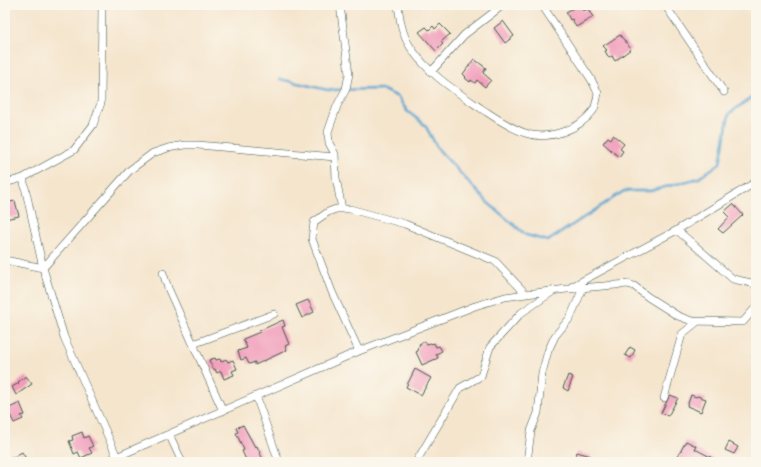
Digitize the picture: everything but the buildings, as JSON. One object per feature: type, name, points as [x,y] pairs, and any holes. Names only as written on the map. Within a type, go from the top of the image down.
[{"type":"street","points":[[5,183],[23,178],[74,150],[93,125],[101,103],[102,5]]},
{"type":"street","points":[[340,5],[349,74],[346,89],[337,106],[328,132],[329,143],[335,157],[336,178],[342,209]]},
{"type":"street","points":[[398,5],[401,28],[410,48],[431,72],[501,122],[526,134],[545,137],[561,133],[583,121],[594,110],[598,93],[591,79],[542,5]]},
{"type":"street","points":[[431,72],[464,35],[503,5]]},
{"type":"street","points":[[665,5],[724,92]]},
{"type":"street","points":[[43,268],[130,170],[153,154],[168,148],[184,145],[198,145],[335,157]]},
{"type":"street","points":[[23,178],[43,268],[64,337],[117,457]]},
{"type":"street","points":[[567,289],[677,230],[756,182]]},
{"type":"street","points":[[359,351],[332,292],[312,239],[314,222],[328,212],[336,209],[350,209],[405,224],[495,261],[526,294]]},
{"type":"street","points":[[677,230],[733,279],[756,284]]},
{"type":"street","points":[[5,260],[43,268]]},
{"type":"street","points":[[163,273],[168,288],[223,411]]},
{"type":"street","points":[[105,462],[359,351],[475,306],[505,298],[567,289],[628,284],[634,286],[648,298],[678,316],[697,322],[744,322],[756,307]]},
{"type":"street","points":[[527,462],[531,431],[538,413],[542,373],[548,351],[555,336],[570,318],[583,288]]},
{"type":"street","points":[[416,462],[460,388],[481,376],[490,346],[521,313],[554,291]]},
{"type":"street","points":[[193,344],[274,314]]},
{"type":"street","points":[[664,398],[682,334],[697,322]]},
{"type":"street","points":[[256,396],[279,462]]},
{"type":"street","points":[[169,434],[182,462]]},
{"type":"waterway","points":[[280,79],[328,90],[381,89],[398,97],[407,111],[425,125],[438,149],[487,202],[526,235],[548,241],[624,191],[650,191],[699,178],[720,163],[729,114],[756,94]]}]
